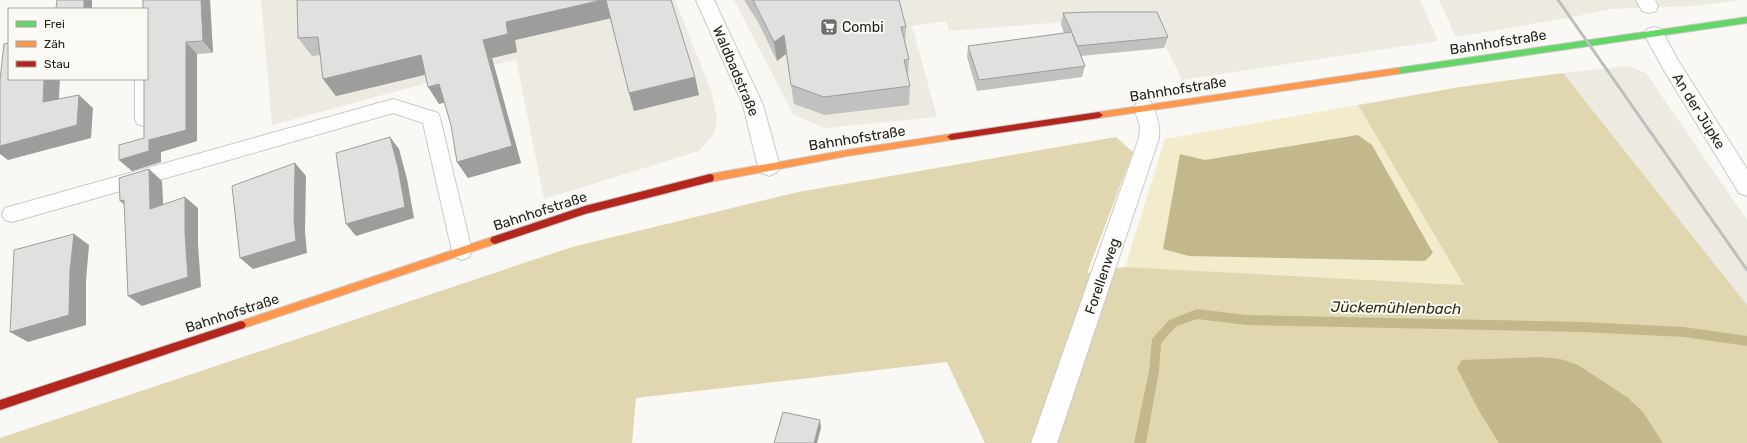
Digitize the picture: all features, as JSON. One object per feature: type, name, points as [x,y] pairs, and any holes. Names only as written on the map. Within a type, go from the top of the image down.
[{"type":"street","name":"Waldbadstraße","points":[[705,0],[753,105],[769,167]]},
{"type":"street","name":"Bahnhofstraße","points":[[0,405],[585,210],[695,181],[847,153],[1144,108],[1494,58],[1575,44],[1747,20]]},
{"type":"street","name":"An der Jüpke","points":[[1654,34],[1672,67],[1747,187]]},
{"type":"street","name":"Forellenweg","points":[[1044,443],[1149,138],[1150,126],[1144,108]]},
{"type":"lane","points":[[144,80],[144,119]]},
{"type":"lane","points":[[12,214],[393,106],[431,118],[462,251]]},
{"type":"shaded area","points":[[261,0],[675,0],[711,90],[717,119],[714,134],[699,151],[544,199],[516,59],[272,125]]},
{"type":"shaded area","points":[[734,0],[1420,0],[1438,41],[1182,80],[1151,15],[949,31],[946,21],[912,26],[937,117],[824,128],[793,114]]},
{"type":"shaded area","points":[[1439,0],[1741,0],[1695,6],[1610,9],[1456,37]]},
{"type":"shaded area","points":[[1628,66],[1646,73],[1747,220],[1747,305],[1563,73]]},
{"type":"shaded area","points":[[1563,73],[1747,305],[1747,443],[985,443],[947,362],[636,398],[632,443],[0,443],[0,438],[572,247],[798,192],[1116,137],[1133,152],[1087,273],[1125,267],[1464,285],[1358,105],[1460,87]]},
{"type":"shaded area","points":[[1358,105],[1465,285],[1125,267],[1165,139]]},
{"type":"shaded area","points":[[1358,135],[1372,145],[1433,253],[1425,261],[1189,256],[1163,249],[1180,154],[1205,160]]},
{"type":"shaded area","points":[[1541,357],[1560,359],[1578,365],[1627,397],[1643,412],[1663,443],[1499,443],[1479,411],[1457,368],[1462,360]]},
{"type":"building","points":[[57,0],[84,0],[84,8],[56,8]]},
{"type":"building","points":[[143,0],[201,0],[203,41],[186,42],[186,130],[149,140],[149,151],[119,160],[119,145],[144,138],[144,80],[148,80],[148,8],[143,8]]},
{"type":"building","points":[[297,0],[602,0],[506,22],[508,34],[483,40],[512,146],[457,162],[451,125],[439,84],[428,87],[421,55],[323,79],[318,37],[298,38]]},
{"type":"building","points":[[606,0],[671,0],[695,77],[629,93]]},
{"type":"building","points":[[753,0],[899,0],[906,27],[901,27],[909,59],[904,60],[910,86],[824,97],[791,85],[784,35],[774,42]]},
{"type":"building","points":[[1157,12],[1168,37],[1077,46],[1085,66],[979,80],[968,46],[1072,32],[1063,13]]},
{"type":"building","points":[[8,43],[8,80],[44,80],[43,102],[79,95],[77,125],[0,146],[0,80],[4,44]]},
{"type":"building","points":[[390,137],[398,167],[405,207],[346,224],[336,153]]},
{"type":"building","points":[[295,163],[294,220],[296,241],[240,258],[232,186]]},
{"type":"building","points":[[149,169],[150,209],[185,197],[185,233],[188,277],[128,296],[124,200],[120,201],[119,178]]},
{"type":"building","points":[[74,234],[70,270],[69,315],[10,332],[14,250]]},
{"type":"building","points":[[783,412],[820,420],[814,443],[774,443]]},
{"type":"waterway","name":"Jückemühlenbach","points":[[1140,443],[1154,371],[1156,342],[1173,323],[1197,314],[1246,320],[1582,327],[1684,332],[1747,341]]},
{"type":"railway","points":[[1558,0],[1747,270]]},
{"type":"traffic: fast","points":[[1397,71],[1747,20]]},
{"type":"traffic: slow","points":[[1099,115],[1397,71]]},
{"type":"traffic: slow","points":[[710,178],[847,153],[951,137]]},
{"type":"traffic: slow","points":[[241,325],[495,240]]},
{"type":"traffic: jam","points":[[951,137],[1099,115]]},
{"type":"traffic: jam","points":[[495,240],[585,210],[710,178]]},
{"type":"traffic: jam","points":[[0,405],[241,325]]},
{"type":"place","name":"Combi","points":[[829,27]]}]
